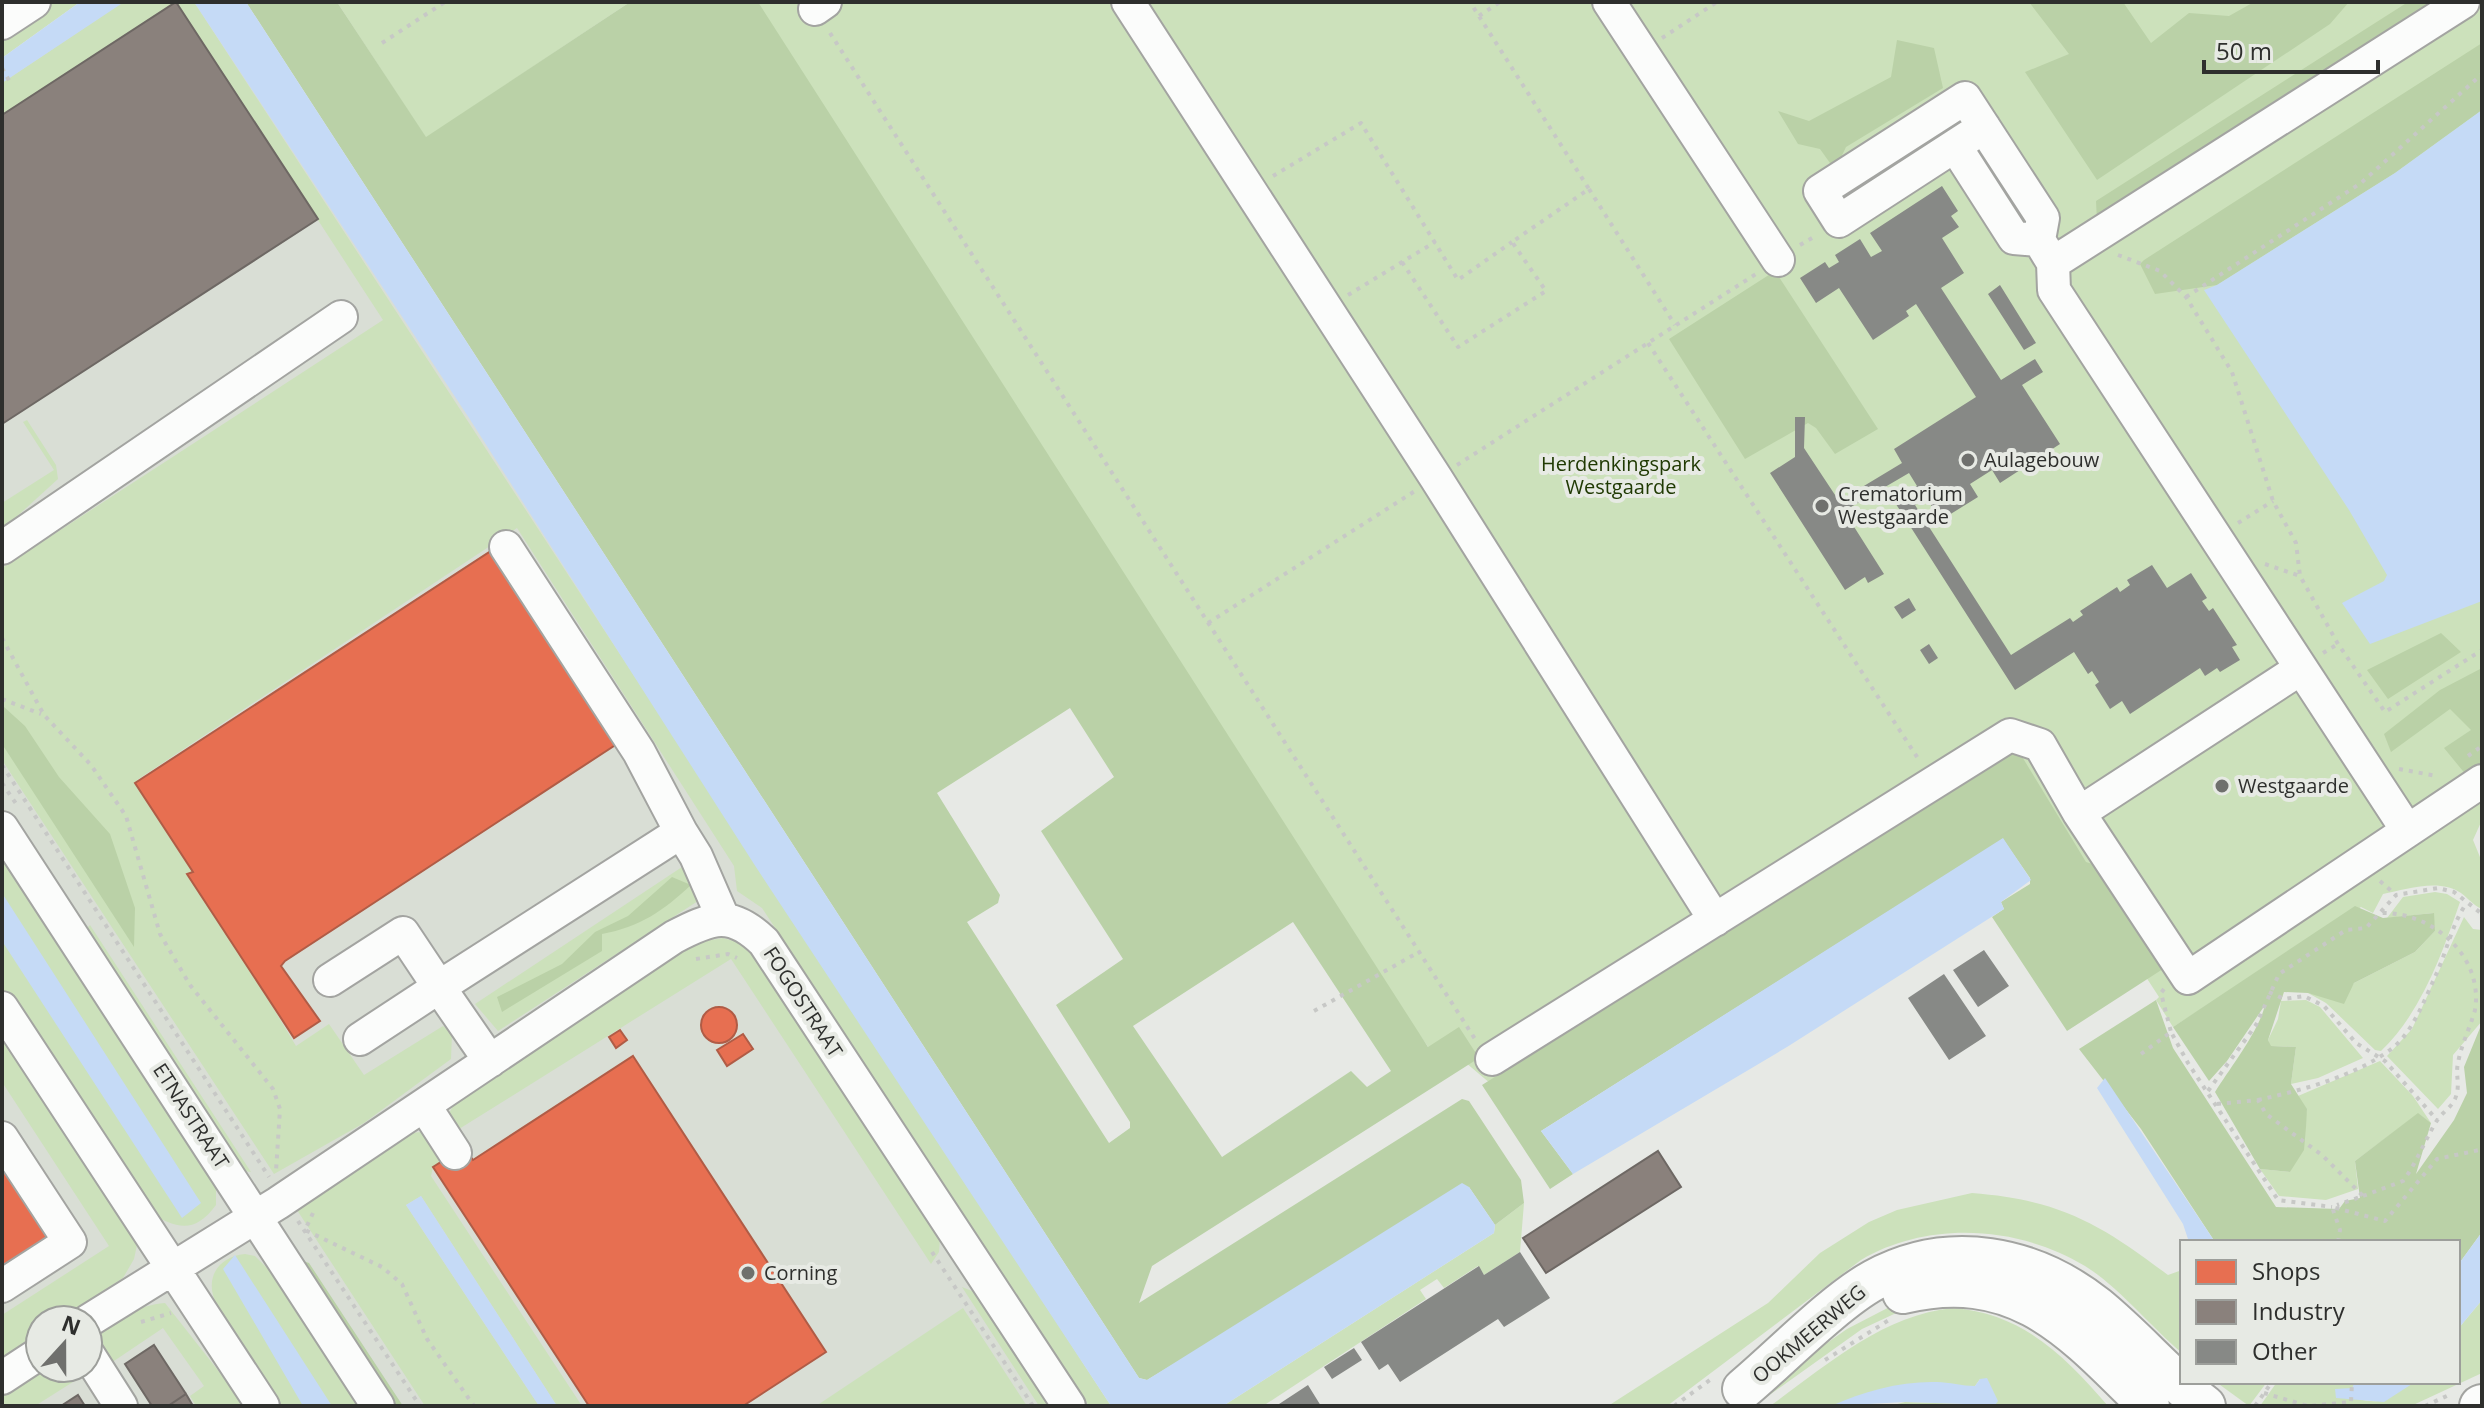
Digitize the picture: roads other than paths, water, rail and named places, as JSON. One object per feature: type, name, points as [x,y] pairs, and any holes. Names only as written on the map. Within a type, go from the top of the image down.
[{"type":"main road","name":"OOKMEERWEG","points":[[1730,1398],[1873,1280],[1912,1265],[1969,1255],[2017,1263],[2061,1282],[2099,1309],[2198,1404]]},
{"type":"main road","name":"OOKMEERWEG","points":[[1730,1398],[1871,1305],[1902,1293],[1961,1284],[2006,1293],[2041,1310],[2149,1406]]},
{"type":"street","points":[[2,23],[34,2]]},
{"type":"street","points":[[1128,2],[1715,920]]},
{"type":"street","points":[[1609,2],[1778,260]]},
{"type":"street","points":[[1955,146],[2014,238],[2046,251],[2086,242],[2463,2]]},
{"type":"street","points":[[1984,127],[1839,221],[1820,191],[1965,98],[1984,127],[2043,218],[2054,290],[2162,450],[2312,661],[2362,761],[2407,830]]},
{"type":"street","points":[[2,548],[341,317]]},
{"type":"street","points":[[104,1310],[284,1199],[674,937],[700,923],[723,918],[696,856],[639,752],[506,547]]},
{"type":"street","points":[[2079,813],[2312,661]]},
{"type":"street","points":[[1492,1059],[2010,735],[2040,745],[2079,813],[2188,978],[2407,830],[2470,771]]},
{"type":"street","name":"ETNASTRAAT","points":[[2,828],[378,1406]]},
{"type":"street","points":[[360,1039],[681,832]]},
{"type":"street","name":"FOGOSTRAAT","points":[[723,918],[747,925],[764,942],[1069,1406]]},
{"type":"street","points":[[330,980],[403,933],[490,1061]]},
{"type":"street","points":[[2,1008],[263,1406]]},
{"type":"street","points":[[424,1105],[455,1153]]},
{"type":"street","points":[[2,1138],[70,1242],[2,1286]]},
{"type":"street","points":[[2,1378],[24,1364]]},
{"type":"street","points":[[104,1379],[121,1406]]},
{"type":"water","points":[[80,2],[124,2],[2,83],[2,58]]},
{"type":"water","points":[[194,2],[246,2],[1139,1378],[1147,1380],[1462,1183],[1469,1187],[1495,1225],[1494,1233],[1223,1406],[1111,1406],[754,864],[469,418]]},
{"type":"water","points":[[2482,110],[2482,601],[2370,644],[2342,603],[2384,581],[2387,575],[2349,510],[2204,290],[2217,285],[2395,173]]},
{"type":"water","points":[[2003,838],[2031,880],[2001,902],[2004,909],[1787,1047],[1573,1174],[1541,1131]]},
{"type":"water","points":[[2,893],[201,1203],[182,1218],[2,941]]},
{"type":"water","points":[[2105,1078],[2214,1240],[2188,1240],[2183,1224],[2097,1088]]},
{"type":"water","points":[[421,1196],[557,1406],[539,1406],[406,1205]]},
{"type":"water","points":[[2482,1232],[2482,1300],[2460,1327],[2460,1262]]},
{"type":"water","points":[[235,1255],[332,1406],[303,1406],[223,1269]]},
{"type":"water","points":[[1987,1378],[1998,1401],[1995,1405],[1905,1402],[1831,1406],[1896,1385],[1937,1382],[1975,1386],[1980,1379]]},
{"type":"water","points":[[2354,1384],[2412,1384],[2384,1402],[2336,1398],[2335,1389],[2352,1388]]},
{"type":"place","name":"Aulagebouw","points":[[1968,460]]},
{"type":"place","name":"Crematorium Westgaarde","points":[[1822,506]]},
{"type":"place","name":"Westgaarde","points":[[2222,786]]},
{"type":"place","name":"Corning","points":[[748,1273]]},
{"type":"park label","name":"Herdenkingspark Westgaarde","points":[[1621,476]]}]
